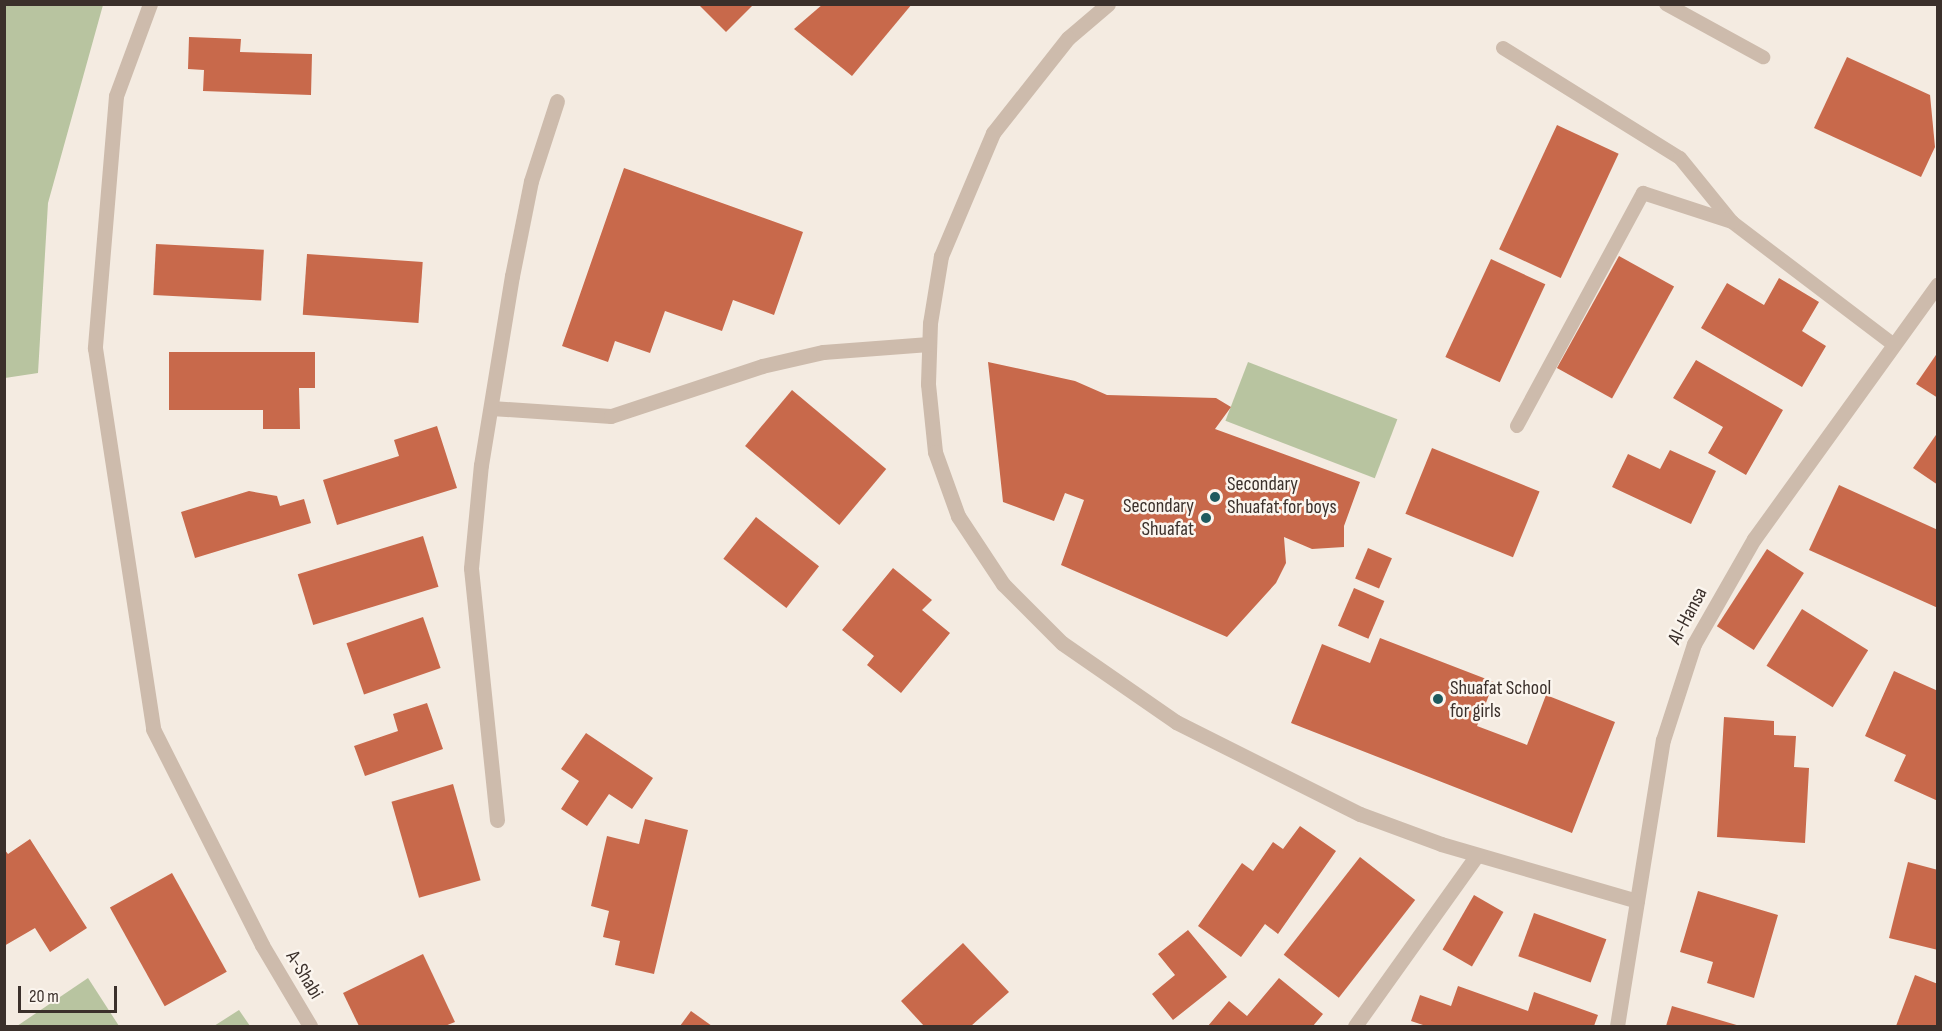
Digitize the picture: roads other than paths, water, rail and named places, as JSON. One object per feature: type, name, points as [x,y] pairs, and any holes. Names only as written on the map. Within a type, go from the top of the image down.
[{"type":"street","name":"A-Shabi","points":[[150,4],[116,96],[95,348],[153,729],[262,945],[310,1026]]},
{"type":"street","points":[[1108,4],[1068,38],[993,133],[941,256],[929,344],[935,452],[958,516],[1003,584],[1062,643],[1176,723],[1360,814],[1477,855],[1637,901]]},
{"type":"street","points":[[497,820],[471,568],[491,408],[531,181],[557,101]]},
{"type":"street","name":"Al-Hansa","points":[[1617,1026],[1662,740],[1695,644],[1754,539],[1938,284]]},
{"type":"street","points":[[491,408],[611,416],[645,410],[762,366],[823,352],[929,344]]},
{"type":"street","points":[[1355,1026],[1477,855]]},
{"type":"lane","points":[[1666,4],[1763,57]]},
{"type":"lane","points":[[1503,48],[1680,158],[1732,222],[1894,345]]},
{"type":"lane","points":[[1517,426],[1643,193],[1732,222]]},
{"type":"place","name":"Secondary Shuafat for boys","points":[[1215,497]]},
{"type":"place","name":"Secondary Shuafat","points":[[1206,518]]},
{"type":"place","name":"Shuafat School for girls","points":[[1438,699]]}]
